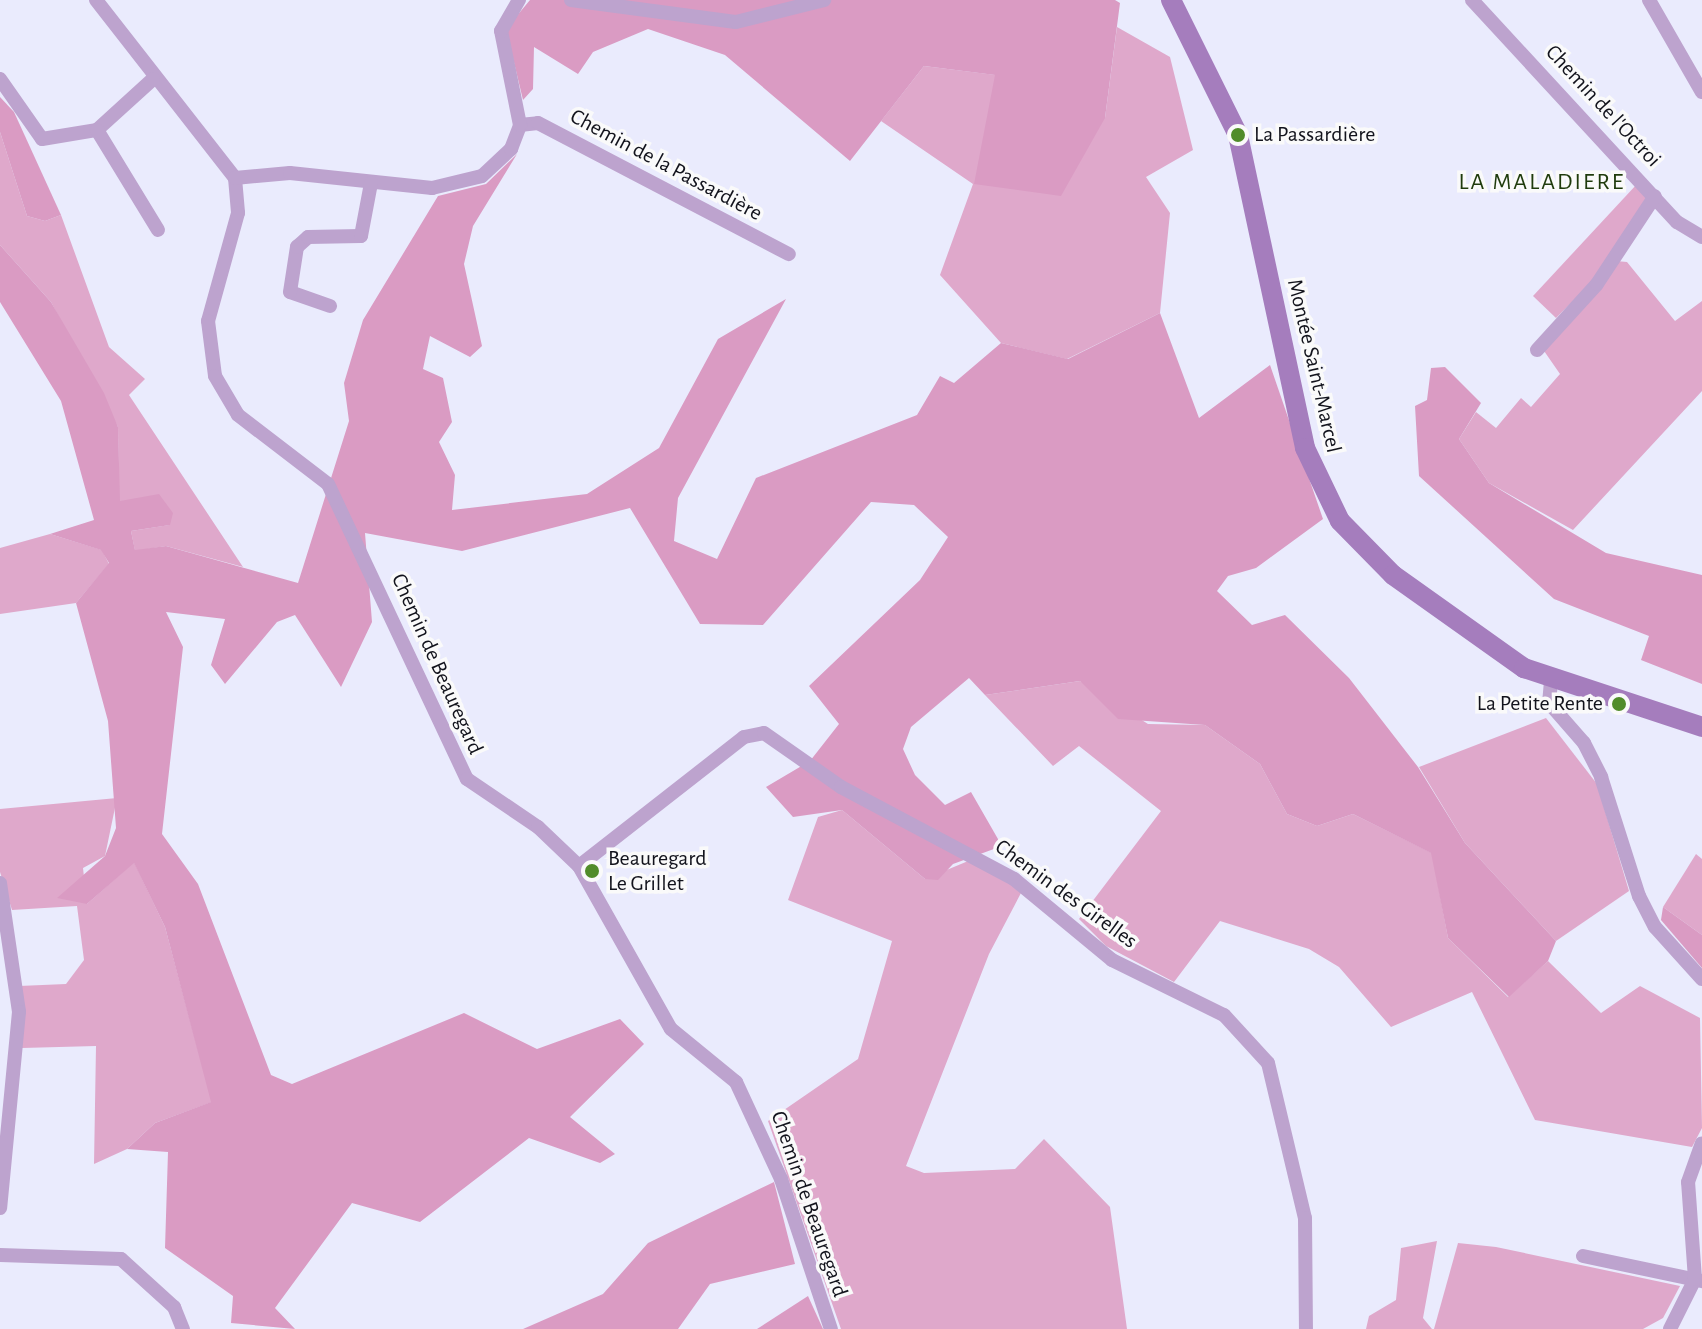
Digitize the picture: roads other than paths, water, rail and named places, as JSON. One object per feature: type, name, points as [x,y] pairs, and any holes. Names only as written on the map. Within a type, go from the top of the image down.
[{"type":"main road","name":"Montée Saint-Marcel","points":[[1171,0],[1238,135],[1305,448],[1340,521],[1393,575],[1551,681],[1702,727]]},
{"type":"street","points":[[96,0],[153,79],[235,178],[290,173],[432,188],[466,183],[504,158],[520,125],[501,31],[519,0]]},
{"type":"street","points":[[571,0],[736,22],[824,0]]},
{"type":"street","name":"Chemin de l'Octroi","points":[[1472,0],[1691,236],[1702,237]]},
{"type":"street","points":[[1649,0],[1702,92]]},
{"type":"street","points":[[0,79],[42,139],[97,130],[153,79]]},
{"type":"street","name":"Chemin de la Passardière","points":[[520,125],[538,123],[789,254]]},
{"type":"street","points":[[97,130],[158,230]]},
{"type":"street","name":"Chemin de Beauregard","points":[[235,178],[238,213],[208,321],[215,376],[238,415],[328,484],[467,779],[538,827],[579,866],[671,1029],[727,1071],[753,1111],[831,1329]]},
{"type":"street","points":[[330,306],[290,292],[297,247],[308,237],[361,236],[371,183]]},
{"type":"street","points":[[1537,350],[1597,284],[1655,196]]},
{"type":"street","points":[[1551,681],[1549,703],[1584,743],[1601,777],[1639,896],[1702,979]]},
{"type":"street","name":"Chemin des Girelles","points":[[579,866],[744,737],[764,733],[841,787],[1014,879],[1112,960],[1238,1026],[1280,1092],[1310,1266],[1306,1329]]},
{"type":"street","points":[[0,883],[19,1012],[0,1208]]},
{"type":"street","points":[[1670,1329],[1699,1280],[1688,1182],[1702,1143]]},
{"type":"street","points":[[0,1255],[121,1259],[174,1307],[183,1329]]},
{"type":"street","points":[[1583,1256],[1699,1280]]},
{"type":"place","name":"La Passardière","points":[[1238,135]]},
{"type":"place","name":"La Petite Rente","points":[[1619,704]]},
{"type":"place","name":"Beauregard Le Grillet","points":[[592,871]]},
{"type":"district","name":"LA MALADIERE","points":[[1542,183]]}]
